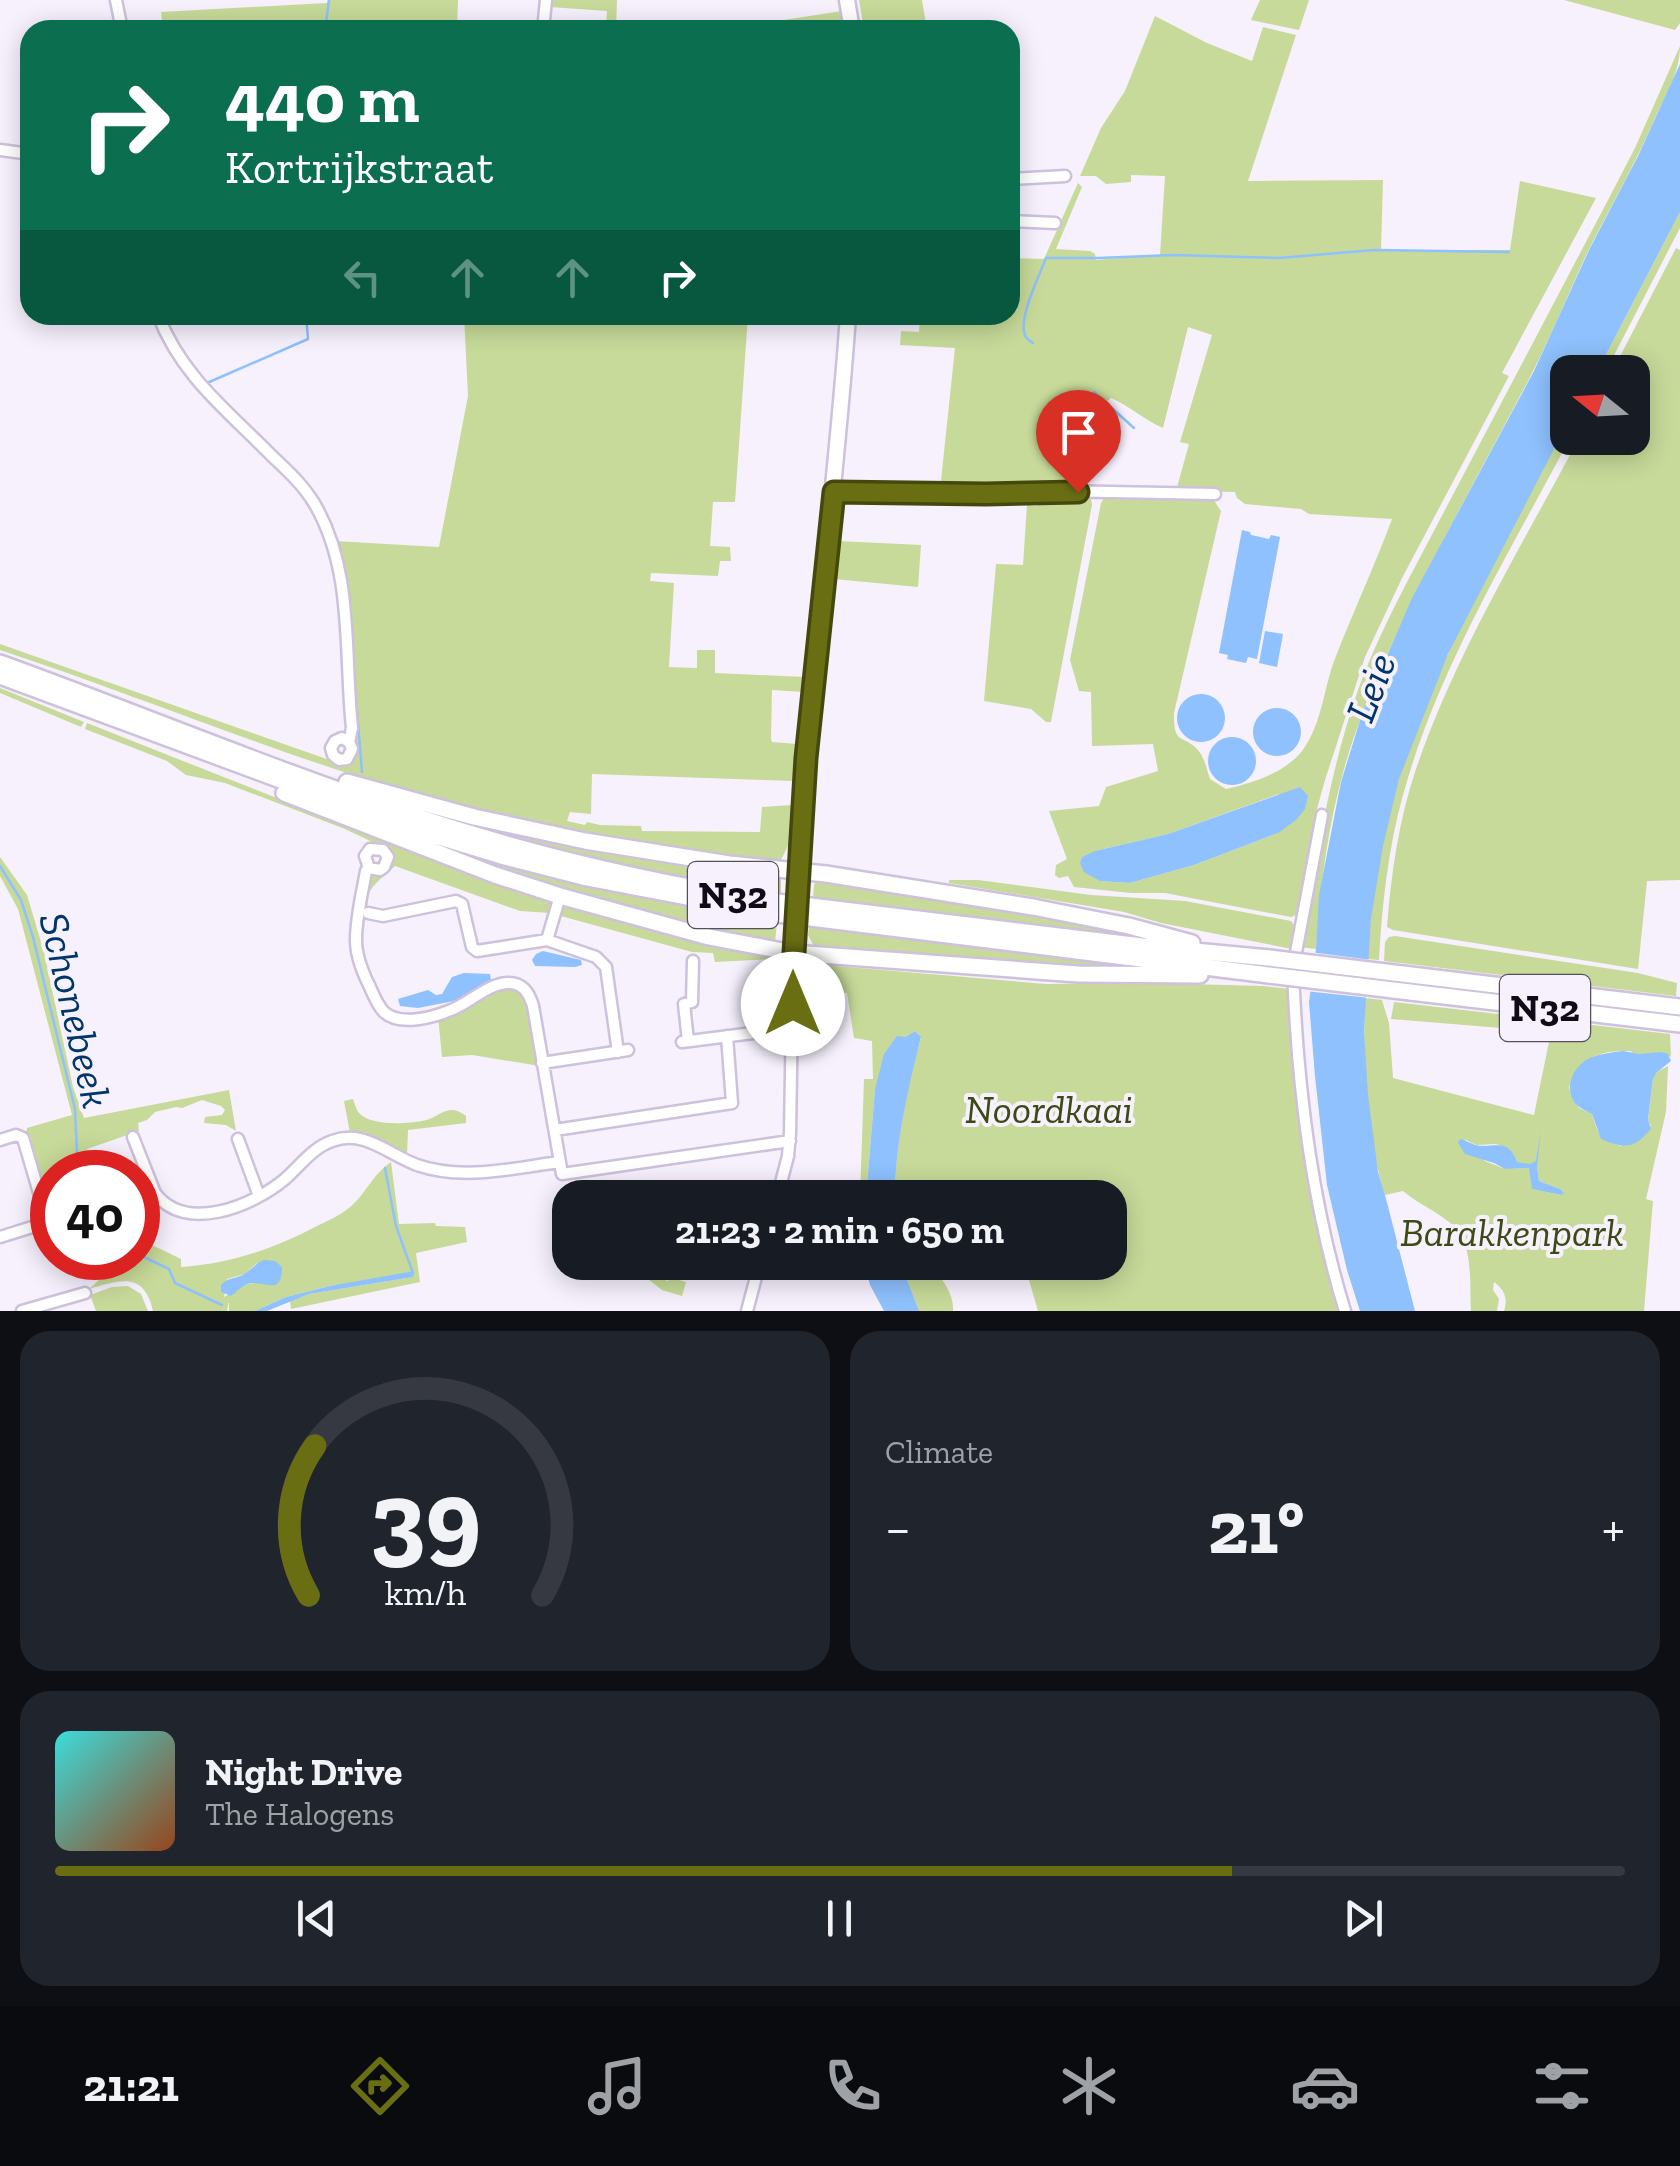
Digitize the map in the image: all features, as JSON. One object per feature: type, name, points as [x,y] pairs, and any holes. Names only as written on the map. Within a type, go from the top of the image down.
[{"type":"highway","name":"N32","points":[[0,663],[452,828],[666,882],[807,906],[1270,958],[1410,984],[1680,1024]]},
{"type":"highway","name":"N32","points":[[0,676],[410,828],[587,878],[770,913],[1264,975],[1680,1007]]},
{"type":"highway","points":[[112,717],[122,728],[442,856],[560,896],[709,937],[794,953],[1078,974],[1264,975]]},
{"type":"highway","points":[[248,756],[523,828],[652,853],[799,871],[1069,913],[1234,955]]},
{"type":"main road","points":[[794,953],[806,758],[847,325]]},
{"type":"street","points":[[1020,178],[1065,176]]},
{"type":"street","points":[[1020,221],[1055,223]]},
{"type":"street","points":[[163,325],[198,385],[304,489],[333,543],[342,580],[352,728],[349,742]]},
{"type":"street","points":[[834,492],[1215,494]]},
{"type":"street","points":[[1322,814],[1292,968],[1307,1134],[1324,1234],[1345,1311]]},
{"type":"street","points":[[369,868],[356,948],[366,980],[383,1011],[398,1018],[423,1018],[460,1006],[502,984],[516,984],[528,992],[534,1006],[561,1168]]},
{"type":"street","points":[[548,940],[560,896]]},
{"type":"street","points":[[368,913],[383,916],[456,901],[462,904],[472,947],[477,951],[548,940],[604,962],[623,1051],[542,1063]]},
{"type":"street","points":[[782,1180],[790,1141],[794,953]]},
{"type":"street","points":[[693,961],[692,1002],[684,1004],[685,1042],[794,1028]]},
{"type":"street","points":[[554,1130],[732,1103],[727,1036]]},
{"type":"street","points":[[0,1140],[16,1135],[23,1138],[47,1220],[0,1237]]},
{"type":"street","points":[[133,1137],[155,1194],[166,1206],[192,1214],[246,1203],[285,1179],[316,1148],[342,1138],[366,1139],[414,1164],[454,1172],[561,1168],[790,1141]]},
{"type":"street","points":[[238,1140],[259,1196]]},
{"type":"street","points":[[747,1311],[755,1280]]},
{"type":"street","points":[[22,1311],[85,1293]]},
{"type":"green space","points":[[458,0],[457,20],[162,20],[161,12]]},
{"type":"green space","points":[[551,0],[617,0],[616,20],[607,20],[607,11],[550,7]]},
{"type":"green space","points":[[859,0],[922,0],[925,20],[862,20]]},
{"type":"green space","points":[[1260,0],[1309,0],[1299,30],[1251,20]]},
{"type":"green space","points":[[1564,0],[1680,0],[1680,23],[1675,30]]},
{"type":"green space","points":[[842,11],[843,20],[784,20]]},
{"type":"green space","points":[[1155,16],[1252,61],[1263,27],[1296,35],[1248,181],[1383,180],[1381,250],[1510,250],[1520,181],[1596,198],[1502,373],[1509,376],[1402,578],[1365,657],[1315,816],[1299,910],[1291,917],[1165,893],[1074,887],[1068,876],[1055,875],[1056,865],[1067,859],[1049,811],[1099,806],[1106,787],[1158,771],[1153,744],[1092,746],[1091,692],[1079,691],[1070,660],[1101,503],[1105,497],[1213,499],[1221,511],[1174,724],[1178,736],[1202,757],[1210,779],[1226,789],[1278,771],[1309,740],[1336,656],[1392,519],[1309,514],[1301,509],[1245,504],[1235,492],[1176,491],[1189,444],[1180,442],[1212,335],[1188,327],[1163,428],[1111,398],[1084,415],[1070,434],[1087,489],[940,490],[955,348],[900,345],[901,331],[919,332],[919,325],[1020,325],[1020,258],[1044,259],[1078,183],[1082,187],[1056,249],[1090,251],[1096,260],[1160,255],[1165,176],[1131,175],[1131,182],[1106,184],[1096,176],[1080,176],[1101,128],[1125,91]],"holes":[[[1279,794],[1278,833],[1194,865],[1130,883],[1100,881],[1095,851],[1168,834]]]},
{"type":"green space","points":[[1680,46],[1672,82],[1640,150],[1588,251],[1539,360],[1421,584],[1381,669],[1336,799],[1316,949],[1300,947],[1331,785],[1368,663],[1635,148]]},
{"type":"green space","points":[[1680,212],[1680,228],[1614,355],[1606,355]]},
{"type":"green space","points":[[1676,248],[1680,250],[1680,880],[1647,881],[1638,969],[1393,930],[1387,927],[1393,867],[1410,788],[1450,683],[1491,600],[1570,455],[1650,455],[1650,355],[1621,355]]},
{"type":"green space","points":[[464,325],[747,325],[735,502],[713,502],[710,546],[730,547],[731,561],[720,561],[718,576],[651,573],[650,581],[674,583],[669,667],[697,668],[697,650],[715,650],[715,673],[805,677],[804,692],[772,690],[771,739],[797,744],[794,781],[592,774],[591,814],[570,812],[567,821],[641,826],[642,831],[760,832],[762,807],[792,805],[790,842],[781,860],[618,839],[461,806],[314,762],[0,650],[0,644],[338,763],[355,750],[334,541],[439,547],[468,396]]},
{"type":"green space","points":[[1551,455],[1561,455],[1477,612],[1435,702],[1393,836],[1379,960],[1367,959],[1382,844],[1399,778],[1434,686],[1475,597]]},
{"type":"green space","points":[[1037,497],[1091,498],[1092,505],[1051,722],[1031,709],[984,701],[996,564],[1023,565],[1027,505],[1037,506]]},
{"type":"green space","points":[[838,541],[921,545],[918,587],[834,579]]},
{"type":"green space","points":[[0,688],[84,722],[81,727],[0,693]]},
{"type":"green space","points":[[87,723],[524,893],[772,959],[715,962],[713,953],[692,952],[550,913],[520,911],[395,866],[369,893],[363,929],[366,958],[389,1008],[406,1013],[426,1011],[427,1015],[395,1015],[384,1010],[358,948],[369,875],[385,870],[383,847],[225,783],[186,775],[167,761],[85,729]]},
{"type":"green space","points":[[367,794],[781,876],[781,895],[650,873],[496,835]]},
{"type":"green space","points":[[359,816],[549,875],[660,901],[777,922],[775,942],[696,929],[504,875]]},
{"type":"green space","points":[[0,857],[27,895],[84,1118],[229,1090],[236,1131],[226,1125],[204,1123],[205,1117],[222,1115],[225,1110],[202,1100],[155,1112],[138,1123],[139,1131],[87,1150],[31,1150],[27,1128],[72,1115],[18,909],[0,876]]},
{"type":"green space","points":[[819,878],[1079,920],[1150,941],[813,899]]},
{"type":"green space","points":[[949,880],[1185,901],[1291,921],[1295,926],[1292,949],[1124,912]]},
{"type":"green space","points":[[809,926],[1145,963],[1140,968],[1084,969],[815,948],[808,935]]},
{"type":"green space","points":[[1395,936],[1638,973],[1677,983],[1676,996],[1384,961],[1385,942]]},
{"type":"green space","name":"Noordkaai","points":[[824,965],[1046,984],[1151,983],[1290,989],[1310,1193],[1339,1311],[1038,1311],[1029,1280],[1127,1280],[1127,1180],[896,1180],[903,1117],[921,1038],[915,1031],[905,1037],[875,1089],[867,1180],[861,1180],[864,1079],[873,1079],[872,1041],[854,1038],[847,993],[820,988]]},
{"type":"green space","points":[[508,986],[520,989],[529,1000],[540,1066],[472,1055],[442,1057],[438,1016]]},
{"type":"green space","name":"Barakkenpark","points":[[1365,998],[1382,1000],[1389,1023],[1393,1078],[1534,1115],[1551,1032],[1391,1019],[1394,1002],[1670,1034],[1671,1057],[1628,1051],[1605,1053],[1583,1064],[1569,1088],[1579,1108],[1592,1114],[1601,1136],[1621,1146],[1651,1126],[1648,1120],[1653,1079],[1655,1073],[1668,1066],[1666,1112],[1646,1199],[1653,1201],[1644,1311],[1504,1311],[1505,1295],[1494,1282],[1493,1290],[1499,1299],[1497,1311],[1471,1311],[1467,1251],[1457,1230],[1403,1191],[1385,1195],[1370,1124]],"holes":[[[1464,1139],[1476,1145],[1496,1144],[1510,1150],[1517,1162],[1537,1167],[1539,1181],[1560,1189],[1561,1195],[1533,1189],[1530,1168],[1505,1169],[1485,1161]]]},
{"type":"green space","points":[[353,1099],[359,1113],[380,1122],[422,1121],[454,1110],[466,1116],[466,1123],[408,1130],[407,1155],[373,1136],[350,1133],[344,1101]]},
{"type":"green space","points":[[391,1162],[399,1224],[465,1227],[467,1242],[416,1253],[420,1282],[291,1309],[290,1301],[309,1294],[413,1277],[330,1286],[286,1297],[255,1311],[229,1311],[229,1301],[227,1311],[153,1311],[144,1289],[137,1284],[120,1281],[89,1289],[99,1280],[160,1280],[160,1249],[181,1259],[181,1267],[233,1259],[283,1242],[345,1211]],"holes":[[[257,1263],[254,1283],[224,1297],[227,1279],[245,1274]]]},
{"type":"green space","points":[[649,1280],[686,1282],[682,1296],[662,1290]]},
{"type":"green space","points":[[907,1280],[942,1280],[950,1293],[953,1311],[919,1311]]},
{"type":"green space","points":[[128,1286],[141,1294],[148,1311],[96,1311],[90,1295]]},
{"type":"water","name":"Leie","points":[[1680,64],[1680,212],[1606,355],[1550,355],[1551,455],[1448,654],[1399,779],[1371,919],[1364,1030],[1378,1172],[1415,1311],[1360,1311],[1327,1185],[1309,1002],[1319,895],[1341,782],[1362,714],[1412,598],[1534,371],[1589,250]]},
{"type":"water","points":[[1242,530],[1269,539],[1271,535],[1280,537],[1257,659],[1248,657],[1246,663],[1219,653]]},
{"type":"water","points":[[1265,631],[1283,634],[1277,667],[1259,663]]},
{"type":"water","points":[[1201,694],[1218,701],[1225,718],[1218,735],[1201,742],[1184,735],[1177,718],[1184,701]]},
{"type":"water","points":[[1277,708],[1294,715],[1301,732],[1294,749],[1277,756],[1260,749],[1253,732],[1260,715]]},
{"type":"water","points":[[1232,737],[1249,744],[1256,761],[1249,778],[1232,785],[1215,778],[1208,761],[1215,744]]},
{"type":"water","points":[[1300,787],[1308,796],[1305,809],[1296,820],[1278,833],[1194,865],[1130,883],[1100,881],[1084,872],[1080,863],[1082,857],[1095,851],[1168,834]]},
{"type":"water","points":[[543,951],[581,960],[582,965],[535,966],[532,960]]},
{"type":"water","points":[[464,973],[490,974],[491,980],[464,999],[418,1008],[400,1006],[398,999],[428,990],[442,994],[452,977]]},
{"type":"water","points":[[915,1031],[921,1037],[907,1097],[896,1180],[867,1180],[875,1089],[884,1054],[897,1036],[905,1037]]},
{"type":"water","points":[[1623,1051],[1662,1052],[1671,1061],[1653,1079],[1648,1119],[1651,1129],[1634,1144],[1622,1146],[1601,1139],[1592,1114],[1573,1100],[1570,1086],[1578,1067],[1590,1058]]},
{"type":"water","points":[[1541,1130],[1539,1181],[1560,1189],[1564,1193],[1561,1195],[1532,1189],[1529,1168],[1505,1169],[1465,1154],[1458,1143],[1460,1139],[1475,1145],[1505,1146],[1517,1162],[1530,1164],[1536,1161]]},
{"type":"water","points":[[264,1260],[275,1261],[282,1267],[277,1284],[250,1283],[231,1296],[221,1292],[223,1283]]},
{"type":"water","points":[[414,1271],[413,1277],[309,1294],[267,1311],[255,1311],[286,1297]]},
{"type":"water","points":[[869,1280],[907,1280],[919,1311],[884,1311]]},
{"type":"pier","points":[[1310,952],[1372,960],[1370,998],[1305,991]]},
{"type":"waterway","points":[[326,20],[329,0]]},
{"type":"waterway","points":[[1033,343],[1026,337],[1024,321],[1046,258],[1279,258],[1374,250],[1509,252]]},
{"type":"waterway","points":[[207,383],[308,339],[307,325]]},
{"type":"waterway","points":[[1094,392],[1134,428]]},
{"type":"waterway","points":[[328,521],[339,544],[347,585]]},
{"type":"waterway","points":[[353,663],[362,772]]},
{"type":"waterway","name":"Schonebeek","points":[[0,866],[21,900],[33,937],[75,1109],[77,1150]]},
{"type":"waterway","points":[[385,1168],[396,1226],[413,1273]]},
{"type":"waterway","name":"Schonebeek","points":[[160,1265],[169,1269],[175,1283],[222,1305]]},
{"type":"route","points":[[793,1004],[806,758],[834,492],[1078,492]]}]
